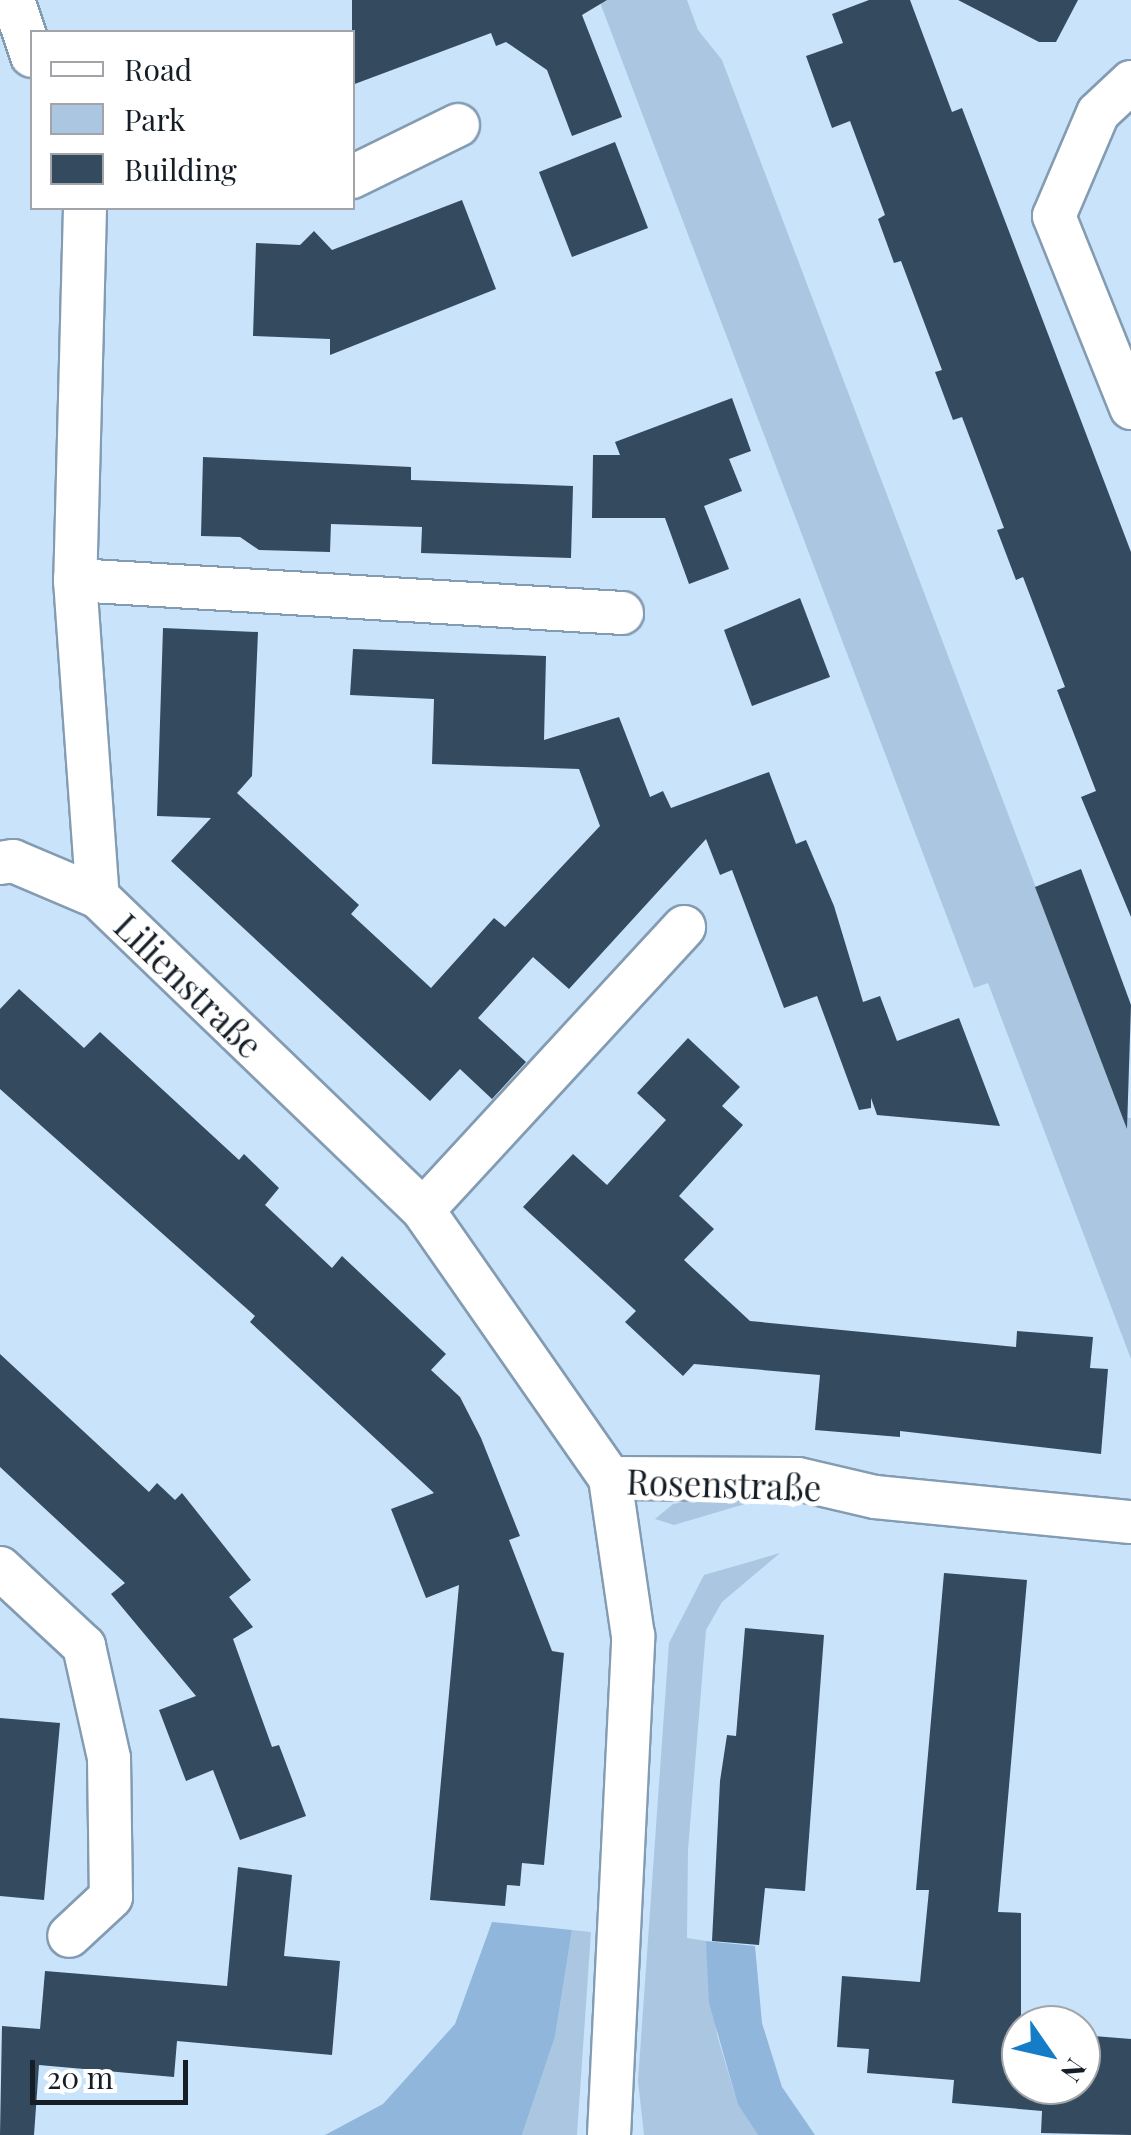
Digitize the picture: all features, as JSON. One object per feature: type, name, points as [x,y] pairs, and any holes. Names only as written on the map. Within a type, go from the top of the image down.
[{"type":"street","points":[[14,0],[30,50]]},
{"type":"street","points":[[1131,82],[1098,113],[1054,216],[1131,408]]},
{"type":"street","points":[[355,175],[458,125]]},
{"type":"street","name":"Lilienstraße","points":[[86,210],[75,580],[98,897],[422,1210],[610,1478]]},
{"type":"street","points":[[75,580],[622,613]]},
{"type":"street","points":[[0,864],[13,861],[98,897]]},
{"type":"street","points":[[422,1210],[684,927]]},
{"type":"street","name":"Rosenstraße","points":[[609,2135],[633,1636],[610,1478],[798,1479],[874,1497],[1131,1522]]},
{"type":"street","points":[[0,1568],[84,1646],[109,1758],[110,1897],[69,1936]]},
{"type":"green space","points":[[599,0],[687,0],[698,30],[722,60],[1123,1117],[1131,1118],[1131,1359],[988,983],[974,988]]},
{"type":"green space","points":[[721,1495],[745,1498],[745,1504],[674,1525],[655,1519],[673,1504]]},
{"type":"green space","points":[[780,1553],[722,1602],[706,1630],[688,1850],[687,1938],[706,1941],[717,2035],[738,2105],[758,2135],[644,2135],[638,2081],[669,1643],[704,1575]]},
{"type":"green space","points":[[572,1930],[591,1932],[577,2135],[522,2135],[555,2037]]},
{"type":"shaded area","points":[[492,1922],[572,1930],[555,2037],[522,2135],[325,2135],[383,2104],[455,2024]]},
{"type":"shaded area","points":[[706,1941],[755,1946],[762,2023],[782,2087],[815,2135],[758,2135],[738,2105],[709,2003]]},
{"type":"building","points":[[352,0],[607,0],[582,15],[622,117],[572,136],[547,70],[506,42],[496,46],[491,33],[355,84]]},
{"type":"building","points":[[869,0],[910,0],[952,112],[962,108],[1131,552],[1131,917],[1081,797],[1096,791],[1057,690],[1065,687],[1023,577],[1016,580],[997,530],[1004,528],[962,417],[953,420],[935,372],[942,370],[901,261],[894,263],[878,219],[885,215],[850,121],[832,128],[806,56],[843,43],[832,14]]},
{"type":"building","points":[[958,0],[1078,0],[1056,42],[1039,42]]},
{"type":"building","points":[[615,142],[648,228],[572,257],[539,172]]},
{"type":"building","points":[[462,200],[496,289],[330,355],[330,339],[253,336],[256,243],[300,245],[314,231],[332,250]]},
{"type":"building","points":[[732,398],[751,451],[729,459],[742,491],[704,506],[729,569],[689,584],[665,518],[592,518],[593,455],[620,455],[615,442]]},
{"type":"building","points":[[203,457],[411,467],[411,480],[573,486],[571,558],[421,553],[422,527],[331,524],[330,552],[259,550],[240,537],[201,536]]},
{"type":"building","points":[[800,598],[830,677],[752,706],[724,630]]},
{"type":"building","points":[[163,628],[258,632],[252,776],[237,793],[359,905],[351,914],[431,988],[494,918],[505,927],[600,826],[579,769],[432,764],[434,699],[350,695],[353,649],[546,656],[544,740],[619,717],[650,797],[663,791],[671,808],[769,772],[796,844],[806,840],[834,906],[863,1002],[880,996],[897,1041],[959,1018],[1000,1126],[877,1115],[871,1098],[871,1108],[859,1110],[817,996],[784,1008],[732,870],[720,875],[706,839],[569,989],[533,957],[478,1018],[526,1062],[492,1099],[460,1069],[430,1101],[171,861],[211,818],[157,816]]},
{"type":"building","points":[[1081,869],[1131,1005],[1127,1129],[1035,887]]},
{"type":"building","points":[[19,989],[84,1048],[100,1032],[239,1160],[244,1154],[279,1188],[265,1205],[332,1268],[342,1256],[446,1354],[431,1370],[460,1397],[481,1438],[520,1536],[509,1540],[552,1651],[564,1653],[544,1865],[522,1863],[520,1886],[507,1885],[505,1906],[430,1900],[459,1585],[426,1598],[391,1509],[434,1493],[250,1322],[255,1316],[0,1089],[0,1009]]},
{"type":"building","points":[[688,1038],[740,1087],[722,1106],[743,1125],[679,1196],[714,1229],[684,1260],[750,1321],[1016,1347],[1017,1331],[1093,1337],[1090,1368],[1108,1369],[1101,1454],[900,1431],[900,1437],[815,1430],[820,1375],[694,1364],[683,1376],[625,1322],[636,1311],[523,1207],[573,1154],[607,1185],[666,1120],[637,1093]]},
{"type":"building","points":[[0,1354],[149,1492],[157,1483],[175,1500],[182,1493],[251,1580],[229,1597],[253,1627],[233,1639],[272,1747],[279,1745],[306,1816],[240,1840],[213,1770],[186,1781],[159,1710],[196,1696],[111,1594],[125,1583],[0,1467]]},
{"type":"building","points":[[944,1573],[1027,1580],[998,1912],[1021,1913],[1021,2005],[1001,2005],[1001,2105],[1101,2105],[1101,2037],[1131,2039],[1131,2135],[1041,2133],[1042,2111],[952,2103],[954,2080],[867,2073],[869,2049],[837,2047],[842,1976],[920,1982],[929,1890],[916,1890]]},
{"type":"building","points":[[745,1628],[824,1635],[805,1891],[765,1888],[759,1945],[712,1941],[720,1781],[727,1735],[736,1736]]},
{"type":"building","points":[[0,1718],[60,1723],[44,1900],[0,1896]]},
{"type":"building","points":[[238,1867],[292,1875],[284,1956],[340,1961],[332,2055],[177,2041],[174,2077],[39,2065],[34,2135],[0,2135],[2,2026],[40,2029],[45,1971],[227,1986]]}]
